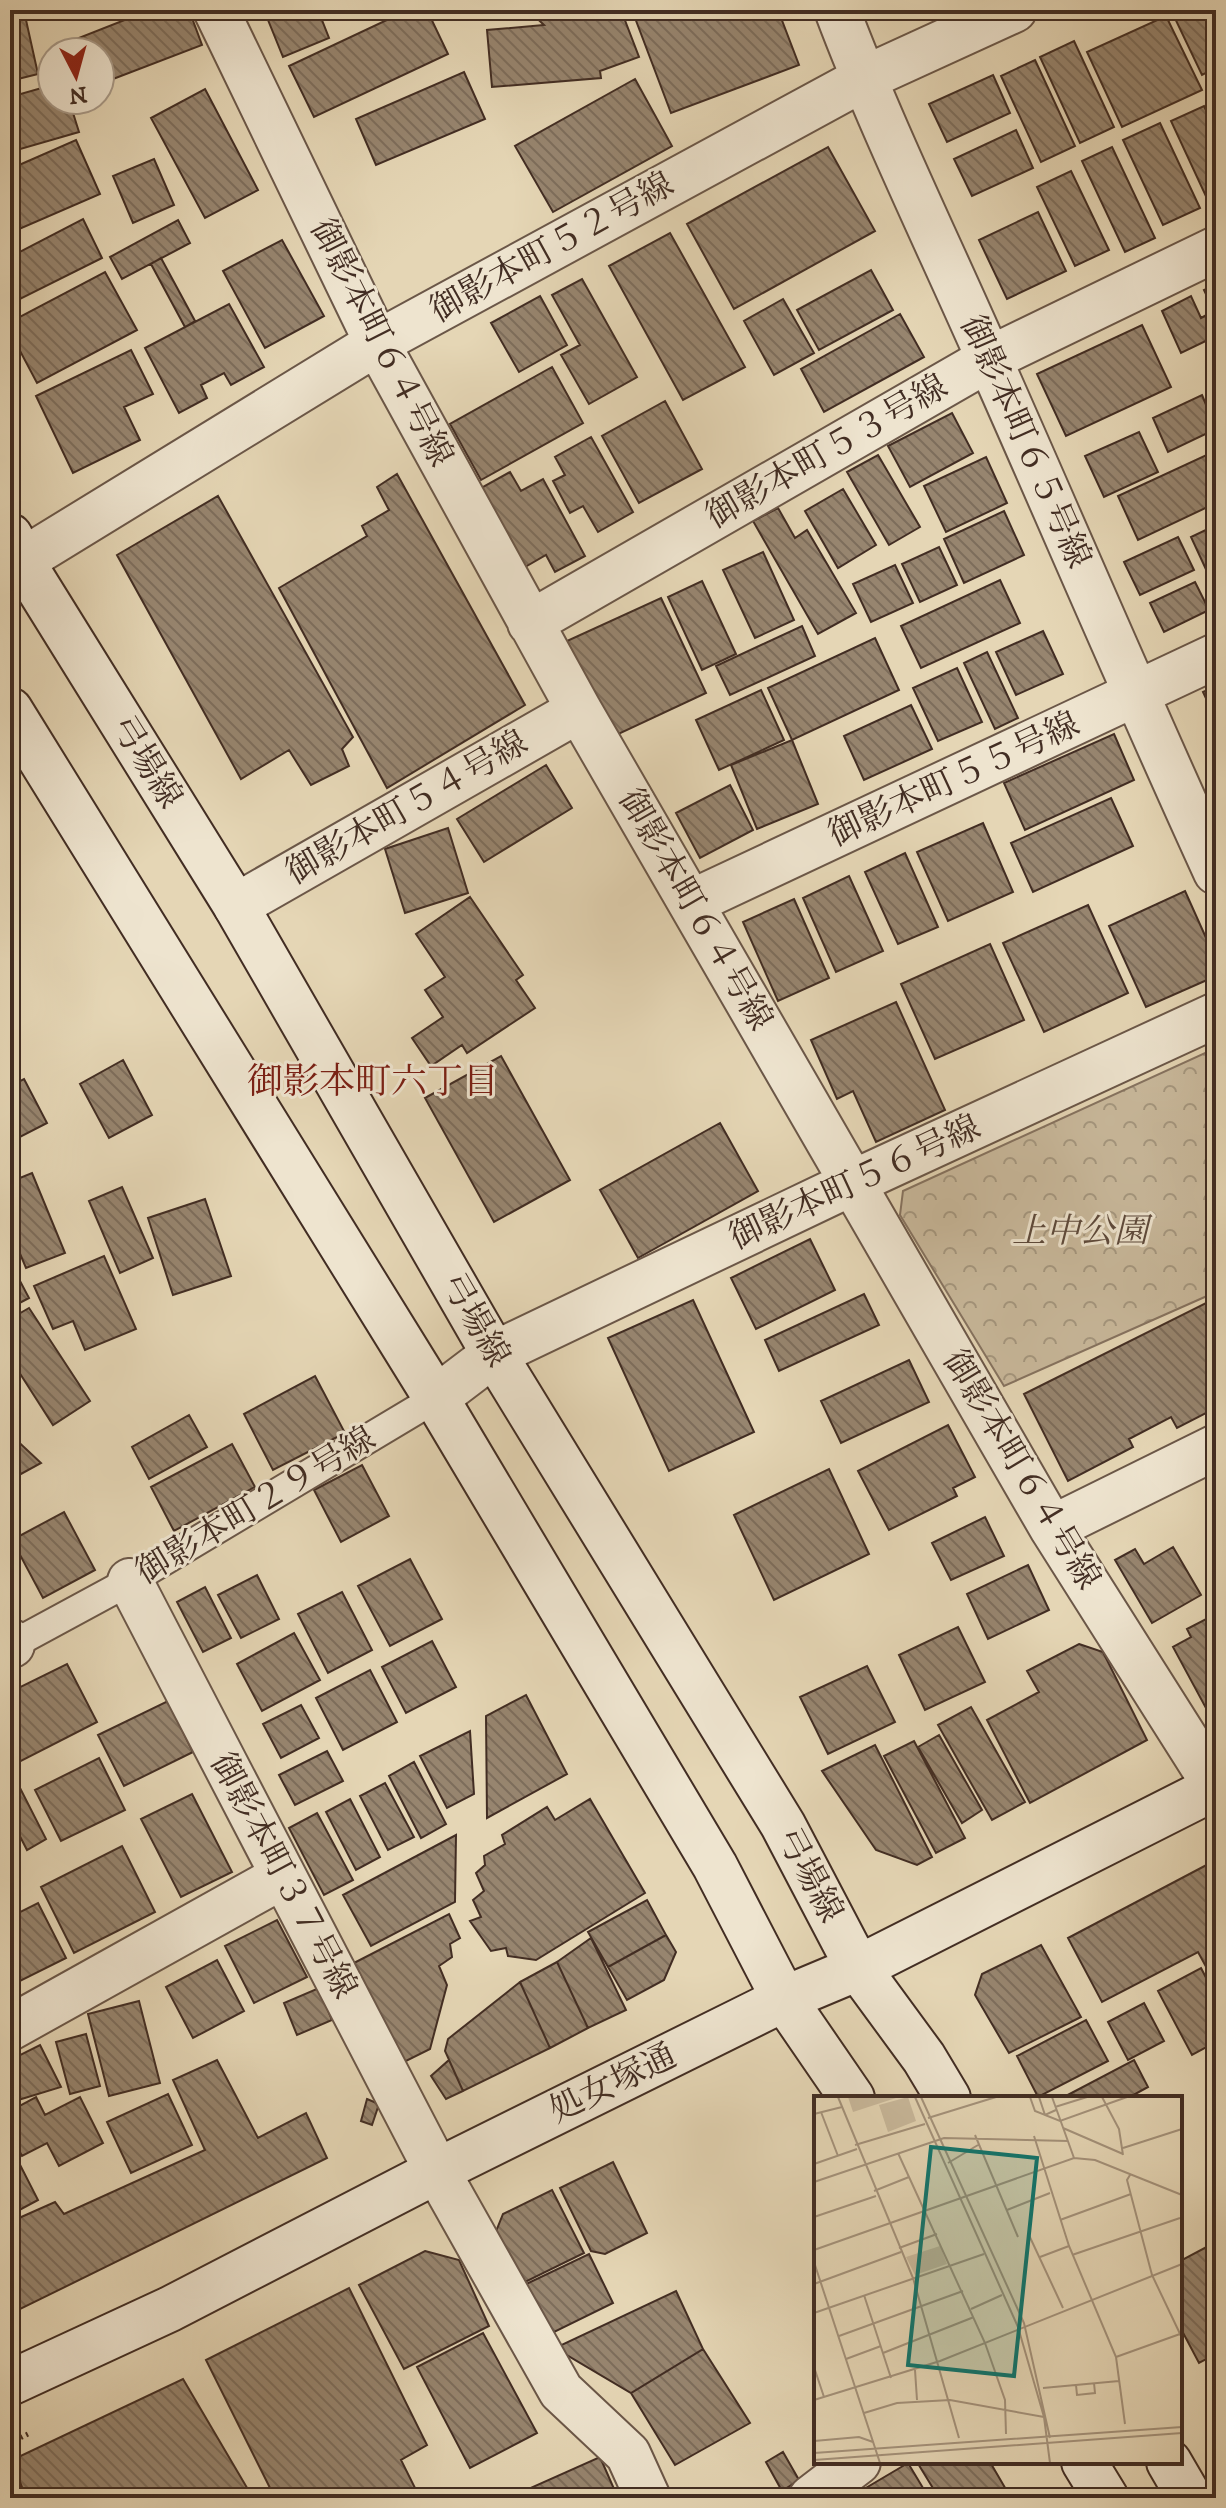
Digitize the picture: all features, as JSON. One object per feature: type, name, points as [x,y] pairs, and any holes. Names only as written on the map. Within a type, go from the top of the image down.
[{"type":"street","name":"御影本町６４号線","points":[[216,10],[377,343],[530,623],[1052,1528],[1216,1787]]},
{"type":"street","name":"御影本町６５号線","points":[[837,10],[863,79],[1135,696],[1216,872]]},
{"type":"street","name":"御影本町５２号線","points":[[14,555],[377,343],[863,79],[1014,10]]},
{"type":"street","name":"御影本町５３号線","points":[[530,623],[989,359],[1216,249]]},
{"type":"street","name":"弓場線","points":[[14,555],[236,906],[494,1354],[783,1825],[858,1968],[924,2058],[947,2096]]},
{"type":"street","name":"御影本町５５号線","points":[[692,902],[1216,656]]},
{"type":"street","points":[[10,710],[436,1398],[715,1866],[784,1999],[851,2096]]},
{"type":"street","name":"御影本町５４号線","points":[[236,906],[579,710]]},
{"type":"street","name":"御影本町５６号線","points":[[494,1354],[852,1183],[1216,1015]]},
{"type":"street","name":"御影本町２９号線","points":[[436,1398],[494,1354]]},
{"type":"street","points":[[1052,1528],[1216,1447]]},
{"type":"street","name":"御影本町３７号線","points":[[130,1581],[437,2171],[561,2391],[628,2454],[648,2498]]},
{"type":"street","name":"処女塚通","points":[[10,2383],[170,2309],[437,2171],[784,1999],[858,1968],[1216,1787]]},
{"type":"street","points":[[10,2028],[283,1876]]},
{"type":"street","points":[[811,2498],[855,2464]]},
{"type":"street","points":[[1085,2464],[1106,2498]]},
{"type":"street","points":[[1170,2464],[1190,2498]]},
{"type":"lane","name":"御影本町２９号線","points":[[11,1644],[130,1581],[436,1398]]},
{"type":"path","points":[[10,2443],[32,2432]]},
{"type":"green space","name":"上中公園","points":[[1216,1048],[1216,1292],[1004,1386],[900,1215],[903,1191]]},
{"type":"building","points":[[10,10],[31,10],[33,18],[26,20],[36,74],[10,81]]},
{"type":"building","points":[[150,10],[189,10],[202,45],[116,78],[116,36],[84,36]]},
{"type":"building","points":[[264,10],[318,10],[329,38],[283,57]]},
{"type":"building","points":[[408,10],[427,10],[448,54],[314,117],[289,66]]},
{"type":"building","points":[[528,10],[621,10],[639,57],[600,71],[601,78],[492,87],[487,30],[544,25]]},
{"type":"building","points":[[632,10],[778,10],[799,65],[671,113]]},
{"type":"building","points":[[1171,10],[1208,10],[1216,26],[1216,68],[1202,75]]},
{"type":"building","points":[[1166,16],[1202,90],[1122,127],[1087,52]]},
{"type":"building","points":[[1074,41],[1114,127],[1080,143],[1040,57]]},
{"type":"building","points":[[1035,60],[1075,146],[1041,162],[1001,76]]},
{"type":"building","points":[[464,72],[485,119],[376,165],[356,119]]},
{"type":"building","points":[[993,75],[1010,113],[947,142],[929,104]]},
{"type":"building","points":[[635,79],[672,146],[553,212],[515,146]]},
{"type":"building","points":[[205,89],[258,190],[205,218],[151,118]]},
{"type":"building","points":[[36,90],[36,116],[74,116],[79,132],[10,152],[10,97]]},
{"type":"building","points":[[1204,106],[1216,132],[1216,202],[1210,205],[1171,121]]},
{"type":"building","points":[[1160,123],[1200,208],[1163,225],[1123,140]]},
{"type":"building","points":[[1016,130],[1033,168],[972,196],[954,159]]},
{"type":"building","points":[[76,140],[100,194],[10,233],[10,169]]},
{"type":"building","points":[[828,147],[875,231],[734,309],[687,224]]},
{"type":"building","points":[[1112,147],[1155,238],[1125,252],[1082,161]]},
{"type":"building","points":[[154,159],[174,205],[133,223],[113,176]]},
{"type":"building","points":[[1071,171],[1109,250],[1075,266],[1037,187]]},
{"type":"building","points":[[1038,212],[1066,271],[1007,299],[979,240]]},
{"type":"building","points":[[83,219],[102,258],[10,304],[10,257]]},
{"type":"building","points":[[178,220],[190,243],[122,279],[110,257]]},
{"type":"building","points":[[670,233],[745,367],[683,400],[609,266]]},
{"type":"building","points":[[282,240],[324,316],[265,348],[223,271]]},
{"type":"building","points":[[161,258],[195,321],[185,327],[151,264]]},
{"type":"building","points":[[871,270],[893,310],[819,350],[797,310]]},
{"type":"building","points":[[105,272],[137,330],[37,383],[10,332],[10,322]]},
{"type":"building","points":[[582,279],[637,377],[589,404],[561,355],[580,345],[552,295]]},
{"type":"building","points":[[1216,285],[1216,336],[1181,353],[1162,311],[1191,296],[1201,318],[1214,311],[1204,290]]},
{"type":"building","points":[[540,296],[567,345],[519,372],[491,323]]},
{"type":"building","points":[[783,299],[814,353],[774,375],[744,321]]},
{"type":"building","points":[[229,304],[264,367],[231,385],[224,373],[201,385],[207,398],[179,413],[145,348]]},
{"type":"building","points":[[900,314],[924,357],[824,412],[801,369]]},
{"type":"building","points":[[1142,325],[1171,387],[1066,436],[1037,374]]},
{"type":"building","points":[[131,350],[153,394],[124,407],[140,440],[73,473],[36,396]]},
{"type":"building","points":[[552,367],[583,423],[481,480],[450,424]]},
{"type":"building","points":[[1202,395],[1216,429],[1168,452],[1153,418]]},
{"type":"building","points":[[665,401],[702,469],[639,503],[602,436]]},
{"type":"building","points":[[952,413],[973,453],[910,487],[888,446]]},
{"type":"building","points":[[1139,432],[1158,472],[1104,497],[1085,456]]},
{"type":"building","points":[[591,437],[633,512],[598,532],[583,506],[570,513],[553,481],[565,475],[555,457]]},
{"type":"building","points":[[1213,452],[1216,458],[1216,503],[1138,540],[1118,496]]},
{"type":"building","points":[[878,455],[920,527],[889,545],[847,472]]},
{"type":"building","points":[[986,457],[1007,503],[946,532],[924,486]]},
{"type":"building","points":[[510,472],[521,491],[543,479],[585,556],[555,572],[546,555],[520,570],[476,491]]},
{"type":"building","points":[[397,474],[525,705],[387,788],[279,588],[367,536],[362,526],[389,510],[377,487]]},
{"type":"building","points":[[843,489],[876,545],[838,568],[805,511]]},
{"type":"building","points":[[218,496],[353,737],[342,749],[349,766],[311,785],[289,750],[241,779],[117,555]]},
{"type":"building","points":[[778,508],[795,538],[807,530],[856,613],[818,634],[753,521]]},
{"type":"building","points":[[1004,511],[1024,555],[964,583],[944,539]]},
{"type":"building","points":[[1214,526],[1216,530],[1216,591],[1191,537]]},
{"type":"building","points":[[1178,537],[1194,570],[1140,595],[1124,562]]},
{"type":"building","points":[[939,547],[957,585],[920,602],[902,564]]},
{"type":"building","points":[[763,552],[794,620],[755,638],[723,570]]},
{"type":"building","points":[[895,565],[913,603],[871,622],[853,584]]},
{"type":"building","points":[[1000,580],[1020,623],[921,668],[901,626]]},
{"type":"building","points":[[702,581],[736,654],[702,670],[668,597]]},
{"type":"building","points":[[1195,582],[1209,610],[1164,632],[1150,603]]},
{"type":"building","points":[[661,598],[706,693],[612,737],[567,641]]},
{"type":"building","points":[[802,626],[815,656],[730,695],[716,666]]},
{"type":"building","points":[[1043,631],[1063,674],[1016,695],[996,652]]},
{"type":"building","points":[[875,638],[899,690],[792,740],[768,688]]},
{"type":"building","points":[[987,652],[1018,718],[995,729],[964,663]]},
{"type":"building","points":[[957,668],[982,722],[938,741],[913,688]]},
{"type":"building","points":[[1216,686],[1216,706],[1211,709],[1203,692]]},
{"type":"building","points":[[761,690],[784,740],[719,770],[696,720]]},
{"type":"building","points":[[911,705],[932,749],[864,780],[844,736]]},
{"type":"building","points":[[1114,734],[1134,780],[1025,830],[1004,783]]},
{"type":"building","points":[[792,740],[818,804],[757,829],[731,765]]},
{"type":"building","points":[[546,765],[572,808],[484,862],[457,819]]},
{"type":"building","points":[[730,785],[753,830],[700,858],[676,813]]},
{"type":"building","points":[[1111,798],[1133,846],[1033,892],[1011,843]]},
{"type":"building","points":[[983,823],[1013,892],[948,921],[917,852]]},
{"type":"building","points":[[448,828],[468,893],[405,913],[385,849]]},
{"type":"building","points":[[905,853],[938,927],[898,944],[865,872]]},
{"type":"building","points":[[849,876],[883,951],[836,972],[803,898]]},
{"type":"building","points":[[1185,891],[1216,960],[1216,976],[1146,1007],[1109,926]]},
{"type":"building","points":[[470,897],[523,975],[516,980],[535,1008],[467,1053],[462,1045],[431,1066],[412,1038],[443,1017],[425,990],[445,977],[416,934]]},
{"type":"building","points":[[794,899],[829,978],[778,1001],[743,922]]},
{"type":"building","points":[[1088,905],[1128,993],[1044,1032],[1003,943]]},
{"type":"building","points":[[990,944],[1024,1020],[935,1059],[901,984]]},
{"type":"building","points":[[896,1002],[945,1110],[876,1142],[853,1091],[837,1099],[811,1040]]},
{"type":"building","points":[[501,1056],[570,1180],[494,1222],[425,1098]]},
{"type":"building","points":[[123,1060],[152,1115],[109,1138],[80,1084]]},
{"type":"building","points":[[24,1079],[47,1123],[18,1138],[10,1123],[10,1086]]},
{"type":"building","points":[[720,1123],[758,1191],[638,1258],[600,1190]]},
{"type":"building","points":[[32,1173],[65,1253],[26,1268],[10,1230],[10,1182]]},
{"type":"building","points":[[122,1187],[153,1258],[120,1273],[89,1201]]},
{"type":"building","points":[[205,1199],[231,1276],[173,1295],[148,1218]]},
{"type":"building","points":[[810,1239],[835,1290],[756,1329],[731,1278]]},
{"type":"building","points":[[104,1256],[136,1329],[85,1350],[73,1321],[53,1329],[34,1286]]},
{"type":"building","points":[[10,1262],[29,1298],[10,1308]]},
{"type":"building","points":[[864,1294],[879,1325],[779,1371],[765,1340]]},
{"type":"building","points":[[693,1300],[754,1432],[669,1471],[608,1338]]},
{"type":"building","points":[[1208,1302],[1216,1318],[1216,1408],[1177,1428],[1171,1417],[1129,1439],[1133,1447],[1068,1481],[1024,1394]]},
{"type":"building","points":[[29,1308],[90,1401],[53,1425],[10,1358],[10,1319]]},
{"type":"building","points":[[909,1360],[929,1402],[841,1443],[821,1401]]},
{"type":"building","points":[[315,1376],[345,1433],[273,1470],[244,1414]]},
{"type":"building","points":[[189,1415],[207,1447],[149,1479],[132,1447]]},
{"type":"building","points":[[948,1425],[975,1477],[953,1488],[957,1496],[889,1530],[858,1471]]},
{"type":"building","points":[[10,1434],[41,1463],[10,1480]]},
{"type":"building","points":[[232,1444],[255,1487],[174,1531],[151,1487]]},
{"type":"building","points":[[362,1465],[389,1516],[341,1542],[314,1490]]},
{"type":"building","points":[[829,1469],[869,1554],[774,1600],[734,1515]]},
{"type":"building","points":[[64,1512],[95,1570],[43,1598],[12,1540]]},
{"type":"building","points":[[985,1517],[1004,1556],[951,1580],[932,1543]]},
{"type":"building","points":[[1173,1547],[1201,1595],[1152,1623],[1115,1560],[1135,1549],[1144,1564]]},
{"type":"building","points":[[410,1559],[442,1619],[390,1646],[358,1586]]},
{"type":"building","points":[[1028,1565],[1049,1610],[988,1639],[967,1594]]},
{"type":"building","points":[[257,1575],[279,1619],[241,1638],[218,1595]]},
{"type":"building","points":[[205,1587],[231,1638],[203,1652],[177,1602]]},
{"type":"building","points":[[342,1592],[372,1650],[328,1673],[298,1614]]},
{"type":"building","points":[[1208,1618],[1216,1632],[1216,1705],[1207,1710],[1173,1647],[1191,1637],[1187,1629]]},
{"type":"building","points":[[958,1627],[985,1682],[925,1710],[899,1655]]},
{"type":"building","points":[[294,1633],[320,1680],[262,1711],[237,1664]]},
{"type":"building","points":[[432,1641],[456,1687],[406,1713],[382,1667]]},
{"type":"building","points":[[1079,1644],[1103,1652],[1147,1740],[1030,1803],[987,1720],[1039,1692],[1027,1671]]},
{"type":"building","points":[[67,1664],[97,1722],[17,1763],[10,1749],[10,1692]]},
{"type":"building","points":[[867,1666],[895,1722],[828,1754],[800,1697]]},
{"type":"building","points":[[370,1670],[397,1722],[343,1750],[316,1698]]},
{"type":"building","points":[[526,1695],[567,1774],[487,1818],[486,1716]]},
{"type":"building","points":[[168,1701],[193,1752],[124,1786],[98,1735]]},
{"type":"building","points":[[301,1705],[319,1738],[281,1758],[263,1724]]},
{"type":"building","points":[[971,1707],[1025,1802],[992,1820],[938,1725]]},
{"type":"building","points":[[470,1731],[474,1794],[447,1808],[420,1756]]},
{"type":"building","points":[[939,1735],[982,1810],[962,1823],[918,1747]]},
{"type":"building","points":[[914,1741],[965,1838],[936,1853],[884,1756]]},
{"type":"building","points":[[875,1745],[932,1857],[917,1865],[876,1850],[822,1771]]},
{"type":"building","points":[[327,1751],[343,1781],[295,1805],[279,1775]]},
{"type":"building","points":[[99,1758],[125,1810],[61,1841],[35,1790]]},
{"type":"building","points":[[414,1762],[446,1824],[421,1838],[389,1776]]},
{"type":"building","points":[[385,1783],[414,1837],[388,1850],[360,1796]]},
{"type":"building","points":[[20,1788],[46,1839],[27,1850],[10,1817],[10,1793]]},
{"type":"building","points":[[192,1794],[232,1872],[181,1897],[141,1819]]},
{"type":"building","points":[[350,1799],[380,1857],[356,1870],[326,1812]]},
{"type":"building","points":[[590,1799],[645,1893],[536,1960],[508,1956],[506,1948],[491,1951],[470,1921],[481,1917],[473,1900],[484,1891],[476,1873],[485,1865],[484,1856],[505,1844],[502,1835],[547,1807],[555,1820]]},
{"type":"building","points":[[317,1813],[353,1880],[324,1895],[289,1828]]},
{"type":"building","points":[[456,1835],[455,1902],[371,1946],[343,1895]]},
{"type":"building","points":[[122,1846],[155,1912],[74,1953],[41,1887]]},
{"type":"building","points":[[1216,1860],[1216,1985],[1198,1952],[1102,2002],[1068,1938]]},
{"type":"building","points":[[647,1900],[666,1935],[608,1967],[588,1932]]},
{"type":"building","points":[[38,1903],[66,1958],[10,1986],[10,1917]]},
{"type":"building","points":[[449,1914],[460,1938],[450,1944],[452,1957],[439,1966],[447,1985],[430,2049],[404,2062],[352,1964]]},
{"type":"building","points":[[277,1920],[307,1977],[254,2003],[225,1946]]},
{"type":"building","points":[[666,1935],[676,1952],[664,1980],[627,2000],[608,1967]]},
{"type":"building","points":[[591,1938],[626,2010],[588,2028],[557,1962]]},
{"type":"building","points":[[1041,1945],[1081,2017],[1009,2053],[975,1995],[982,1974]]},
{"type":"building","points":[[217,1960],[244,2011],[193,2038],[166,1987]]},
{"type":"building","points":[[557,1962],[588,2028],[550,2048],[520,1982]]},
{"type":"building","points":[[1201,1968],[1216,1997],[1216,2042],[1192,2055],[1158,1991]]},
{"type":"building","points":[[520,1982],[550,2048],[463,2091],[445,2051],[448,2039]]},
{"type":"building","points":[[319,1988],[332,2020],[297,2035],[284,2003]]},
{"type":"building","points":[[139,2001],[160,2083],[109,2096],[88,2014]]},
{"type":"building","points":[[1144,2003],[1164,2041],[1128,2060],[1108,2022]]},
{"type":"building","points":[[1086,2020],[1108,2061],[1037,2096],[1017,2056]]},
{"type":"building","points":[[86,2034],[100,2086],[70,2094],[56,2042]]},
{"type":"building","points":[[40,2045],[61,2087],[15,2101],[10,2090],[10,2060]]},
{"type":"building","points":[[217,2060],[258,2138],[306,2113],[327,2158],[10,2314],[10,2222],[55,2202],[64,2214],[205,2150],[173,2080]]},
{"type":"building","points":[[449,2060],[463,2091],[446,2099],[431,2076]]},
{"type":"building","points":[[1134,2060],[1148,2087],[1132,2096],[1066,2096]]},
{"type":"building","points":[[168,2094],[192,2145],[131,2173],[107,2122]]},
{"type":"building","points":[[36,2097],[45,2115],[80,2097],[103,2143],[59,2166],[47,2143],[22,2156],[10,2133],[10,2111]]},
{"type":"building","points":[[367,2099],[379,2104],[372,2125],[361,2121]]},
{"type":"building","points":[[14,2153],[38,2200],[10,2215],[10,2155]]},
{"type":"building","points":[[613,2162],[647,2233],[605,2254],[591,2251],[560,2188]]},
{"type":"building","points":[[552,2190],[584,2253],[519,2285],[495,2234],[503,2214]]},
{"type":"building","points":[[1216,2242],[1216,2354],[1199,2363],[1182,2331],[1182,2260]]},
{"type":"building","points":[[425,2251],[459,2260],[489,2326],[404,2369],[359,2285]]},
{"type":"building","points":[[589,2254],[613,2303],[546,2336],[522,2286]]},
{"type":"building","points":[[349,2288],[427,2445],[401,2460],[420,2498],[275,2498],[206,2360]]},
{"type":"building","points":[[676,2291],[703,2349],[631,2393],[555,2348]]},
{"type":"building","points":[[483,2333],[537,2433],[470,2468],[417,2367]]},
{"type":"building","points":[[703,2349],[750,2423],[675,2465],[631,2393]]},
{"type":"building","points":[[183,2379],[253,2498],[26,2498],[12,2460]]},
{"type":"building","points":[[783,2452],[799,2480],[782,2491],[766,2462]]},
{"type":"building","points":[[600,2457],[618,2498],[508,2498]]},
{"type":"building","points":[[909,2464],[929,2498],[849,2498]]},
{"type":"building","points":[[918,2464],[991,2464],[1011,2498],[939,2498]]},
{"type":"district","name":"御影本町六丁目","points":[[373,1082]]}]
